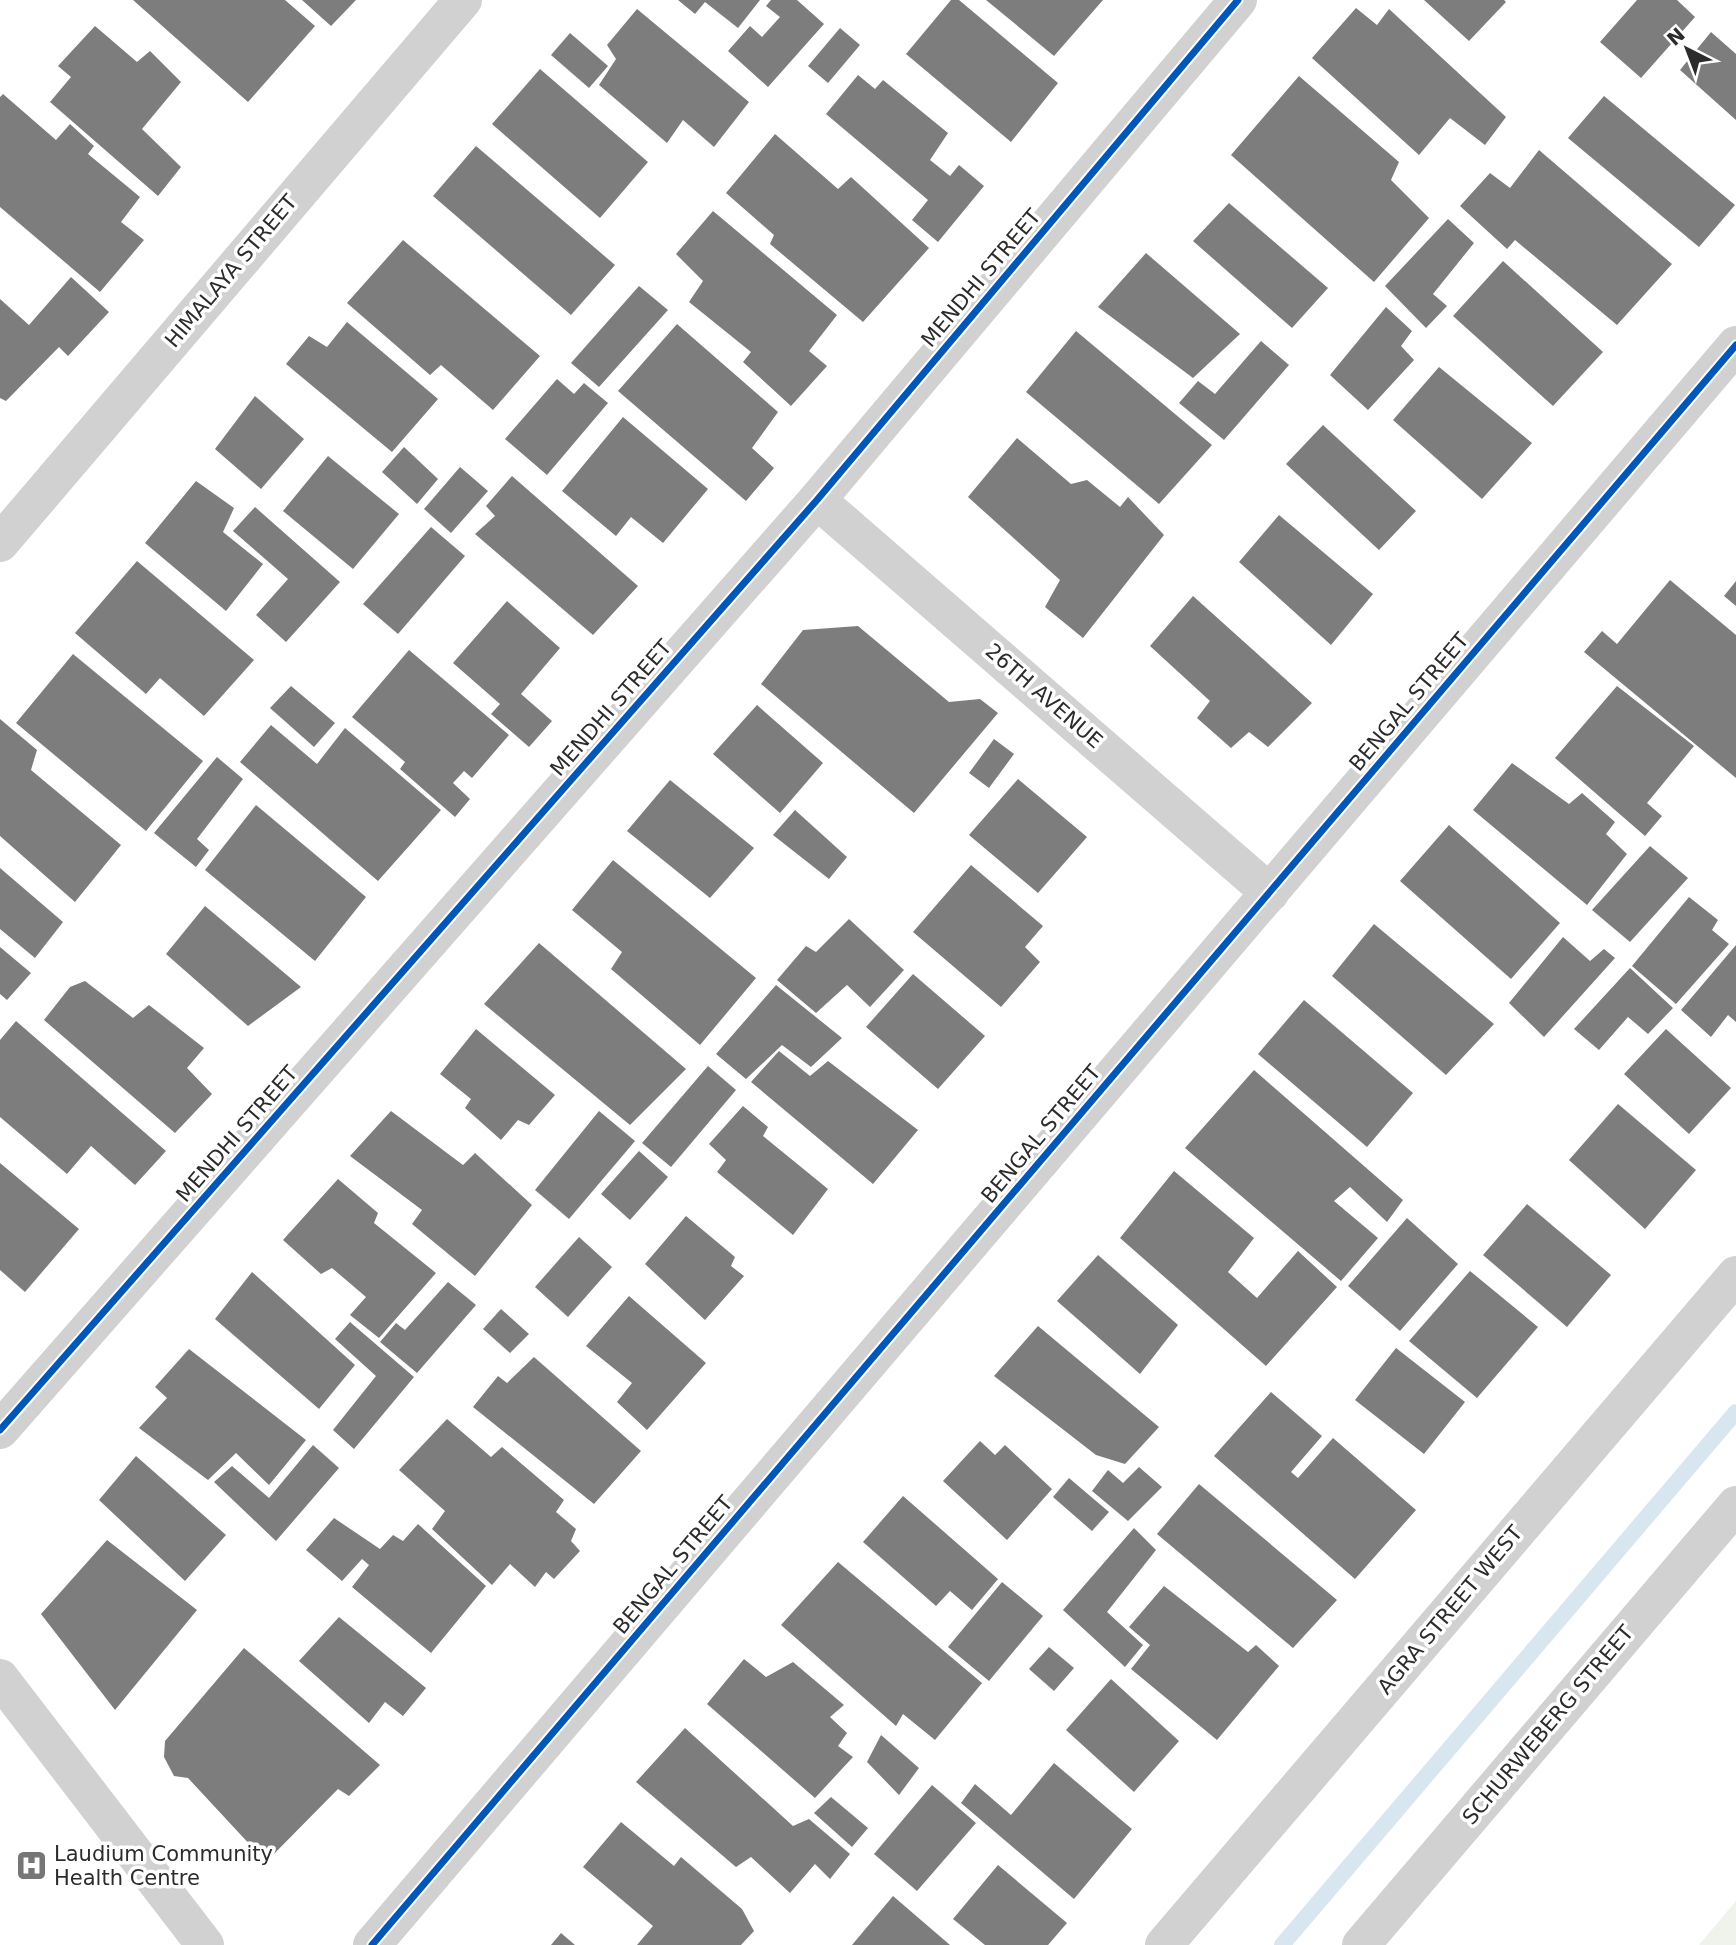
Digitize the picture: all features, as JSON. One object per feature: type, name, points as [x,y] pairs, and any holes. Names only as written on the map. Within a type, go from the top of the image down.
[{"type":"street","name":"HIMALAYA STREET","points":[[0,543],[463,0]]},
{"type":"street","name":"MENDHI STREET","points":[[0,1430],[817,500],[1238,0]]},
{"type":"street","name":"BENGAL STREET","points":[[372,1945],[1270,893],[1730,365]]},
{"type":"street","name":"26TH AVENUE","points":[[817,500],[1270,893]]},
{"type":"street","name":"AGRA STREET WEST","points":[[1164,1945],[1736,1275]]},
{"type":"street","name":"SCHURWEBERG STREET","points":[[1361,1945],[1736,1505]]},
{"type":"street","points":[[0,1678],[205,1945]]},
{"type":"shaded area","points":[[1736,1901],[1736,1945],[1699,1945]]},
{"type":"building","points":[[133,0],[285,0],[315,26],[248,102]]},
{"type":"building","points":[[302,0],[356,0],[331,26]]},
{"type":"building","points":[[678,0],[760,0],[738,28],[705,2],[695,14]]},
{"type":"building","points":[[771,0],[797,0],[824,24],[768,87],[728,51],[750,26],[762,37],[780,17],[766,6]]},
{"type":"building","points":[[951,0],[959,0],[1058,83],[1011,142],[906,54]]},
{"type":"building","points":[[986,0],[1103,0],[1054,56]]},
{"type":"building","points":[[1424,0],[1504,0],[1506,2],[1469,41]]},
{"type":"building","points":[[1637,0],[1677,0],[1695,17],[1641,78],[1600,42]]},
{"type":"building","points":[[1356,8],[1377,25],[1389,9],[1506,117],[1485,145],[1450,118],[1419,155],[1312,58]]},
{"type":"building","points":[[637,9],[749,102],[714,147],[683,120],[667,143],[599,85],[616,59],[607,45]]},
{"type":"building","points":[[95,26],[137,62],[150,51],[181,82],[142,129],[181,167],[158,196],[50,102],[71,77],[58,66]]},
{"type":"building","points":[[840,28],[860,45],[828,83],[808,66]]},
{"type":"building","points":[[1711,32],[1736,54],[1736,120],[1680,70]]},
{"type":"building","points":[[570,33],[608,66],[589,88],[551,55]]},
{"type":"building","points":[[540,69],[648,162],[600,218],[492,124]]},
{"type":"building","points":[[858,75],[875,89],[883,80],[948,133],[930,160],[950,176],[959,165],[984,186],[938,242],[912,220],[928,200],[826,114]]},
{"type":"building","points":[[1299,76],[1399,162],[1391,180],[1429,218],[1374,282],[1231,155]]},
{"type":"building","points":[[3,94],[56,140],[70,124],[94,146],[88,154],[140,197],[121,222],[144,240],[100,292],[0,207],[0,97]]},
{"type":"building","points":[[1604,96],[1735,205],[1699,247],[1568,138]]},
{"type":"building","points":[[775,134],[838,189],[851,177],[929,248],[863,322],[770,244],[774,235],[726,193]]},
{"type":"building","points":[[476,146],[615,265],[571,315],[433,196]]},
{"type":"building","points":[[1539,150],[1672,264],[1617,325],[1515,240],[1507,249],[1460,206],[1490,173],[1510,188]]},
{"type":"building","points":[[1229,203],[1328,288],[1292,328],[1193,241]]},
{"type":"building","points":[[713,211],[837,315],[809,351],[827,366],[791,406],[743,362],[751,352],[689,302],[703,281],[676,254]]},
{"type":"building","points":[[1448,219],[1474,243],[1433,294],[1447,306],[1426,328],[1385,286]]},
{"type":"building","points":[[403,240],[540,356],[493,410],[441,365],[430,375],[347,303]]},
{"type":"building","points":[[1146,253],[1240,334],[1193,378],[1098,307]]},
{"type":"building","points":[[1503,261],[1603,352],[1553,406],[1453,316]]},
{"type":"building","points":[[71,277],[109,312],[68,356],[59,347],[6,401],[0,398],[0,299],[29,325]]},
{"type":"building","points":[[639,286],[668,310],[599,387],[571,363]]},
{"type":"building","points":[[1386,307],[1412,331],[1401,346],[1414,360],[1368,410],[1330,375]]},
{"type":"building","points":[[347,322],[438,399],[392,452],[286,364],[309,336],[327,347]]},
{"type":"building","points":[[677,324],[778,412],[752,448],[774,468],[746,501],[618,391]]},
{"type":"building","points":[[1076,331],[1212,445],[1159,504],[1026,392]]},
{"type":"building","points":[[1261,341],[1289,365],[1224,440],[1179,403],[1198,381],[1215,394]]},
{"type":"building","points":[[1439,367],[1532,443],[1482,499],[1393,420]]},
{"type":"building","points":[[557,379],[574,394],[584,383],[608,403],[547,475],[505,439]]},
{"type":"building","points":[[255,396],[304,439],[261,489],[215,449]]},
{"type":"building","points":[[623,417],[708,489],[663,543],[631,517],[616,536],[562,491]]},
{"type":"building","points":[[1323,425],[1416,511],[1379,550],[1286,464]]},
{"type":"building","points":[[1017,438],[1071,484],[1087,480],[1120,507],[1128,497],[1164,535],[1083,638],[1045,607],[1060,580],[968,497]]},
{"type":"building","points":[[404,447],[438,479],[417,504],[382,472]]},
{"type":"building","points":[[328,456],[399,514],[353,569],[283,511]]},
{"type":"building","points":[[460,467],[488,491],[451,533],[424,509]]},
{"type":"building","points":[[512,476],[638,586],[593,635],[475,534],[495,516],[486,506]]},
{"type":"building","points":[[196,481],[234,508],[223,532],[263,564],[226,611],[145,543]]},
{"type":"building","points":[[255,507],[340,582],[286,642],[256,615],[288,579],[233,531]]},
{"type":"building","points":[[1279,515],[1373,594],[1331,645],[1239,562]]},
{"type":"building","points":[[431,527],[465,556],[398,634],[363,604]]},
{"type":"building","points":[[137,561],[254,660],[204,716],[160,678],[146,694],[75,633]]},
{"type":"building","points":[[1670,580],[1736,635],[1736,778],[1584,652],[1602,631],[1617,644]]},
{"type":"building","points":[[1736,581],[1736,606],[1724,596]]},
{"type":"building","points":[[1193,596],[1312,703],[1268,747],[1249,732],[1231,748],[1197,718],[1210,701],[1150,646]]},
{"type":"building","points":[[507,601],[560,648],[521,694],[552,721],[529,747],[491,714],[500,704],[453,663]]},
{"type":"building","points":[[858,626],[949,702],[980,699],[998,713],[914,813],[761,684],[803,630]]},
{"type":"building","points":[[409,650],[509,735],[472,778],[464,771],[453,783],[470,799],[455,817],[400,769],[405,762],[352,717]]},
{"type":"building","points":[[73,654],[203,761],[146,831],[16,723]]},
{"type":"building","points":[[291,686],[335,723],[314,747],[270,708]]},
{"type":"building","points":[[1617,686],[1694,746],[1647,803],[1662,816],[1645,836],[1555,758]]},
{"type":"building","points":[[757,705],[823,763],[780,813],[713,754]]},
{"type":"building","points":[[0,719],[37,750],[31,770],[121,845],[75,902],[0,836]]},
{"type":"building","points":[[271,725],[317,764],[345,728],[441,810],[378,881],[240,762]]},
{"type":"building","points":[[994,739],[1014,754],[989,788],[969,773]]},
{"type":"building","points":[[217,757],[243,779],[197,839],[209,850],[196,867],[154,833]]},
{"type":"building","points":[[1512,763],[1569,804],[1582,793],[1615,822],[1606,834],[1627,854],[1587,905],[1473,810]]},
{"type":"building","points":[[1018,779],[1087,837],[1038,893],[969,835]]},
{"type":"building","points":[[670,780],[754,848],[710,898],[627,831]]},
{"type":"building","points":[[256,805],[366,897],[315,961],[205,870]]},
{"type":"building","points":[[795,810],[847,857],[829,879],[773,835]]},
{"type":"building","points":[[1449,825],[1560,923],[1511,979],[1400,881]]},
{"type":"building","points":[[1650,846],[1688,878],[1630,942],[1592,910]]},
{"type":"building","points":[[613,860],[756,978],[700,1045],[611,969],[622,952],[572,910]]},
{"type":"building","points":[[971,865],[1043,926],[1025,947],[1040,962],[1001,1007],[913,932]]},
{"type":"building","points":[[0,868],[63,922],[35,958],[0,929]]},
{"type":"building","points":[[1689,897],[1718,920],[1712,930],[1729,944],[1676,1004],[1632,966]]},
{"type":"building","points":[[205,906],[301,987],[248,1026],[166,954]]},
{"type":"building","points":[[849,919],[904,970],[870,1007],[847,985],[816,1013],[777,980],[806,946],[816,952]]},
{"type":"building","points":[[1374,924],[1494,1024],[1446,1075],[1332,976]]},
{"type":"building","points":[[1563,937],[1590,961],[1604,949],[1615,958],[1544,1037],[1509,1003]]},
{"type":"building","points":[[539,943],[686,1069],[630,1125],[484,1004]]},
{"type":"building","points":[[1736,945],[1736,1022],[1728,1015],[1711,1037],[1681,1010]]},
{"type":"building","points":[[0,947],[31,973],[7,1000],[0,994]]},
{"type":"building","points":[[1630,968],[1673,1008],[1648,1034],[1628,1017],[1599,1050],[1574,1029]]},
{"type":"building","points":[[913,974],[985,1036],[938,1089],[866,1027]]},
{"type":"building","points":[[85,981],[133,1018],[149,1005],[204,1048],[187,1068],[212,1094],[175,1133],[44,1020],[70,987]]},
{"type":"building","points":[[776,985],[842,1038],[811,1067],[782,1045],[746,1079],[716,1054]]},
{"type":"building","points":[[1304,1000],[1413,1093],[1367,1147],[1258,1054]]},
{"type":"building","points":[[16,1021],[166,1151],[135,1185],[91,1146],[67,1174],[0,1117],[0,1040]]},
{"type":"building","points":[[476,1029],[555,1095],[529,1125],[518,1120],[501,1140],[465,1108],[471,1099],[440,1074]]},
{"type":"building","points":[[1666,1029],[1731,1088],[1689,1134],[1624,1074]]},
{"type":"building","points":[[779,1051],[810,1076],[828,1061],[918,1130],[873,1184],[751,1082]]},
{"type":"building","points":[[708,1066],[736,1090],[671,1167],[642,1143]]},
{"type":"building","points":[[1254,1070],[1403,1200],[1387,1222],[1350,1187],[1334,1201],[1378,1238],[1341,1281],[1185,1148]]},
{"type":"building","points":[[1618,1104],[1696,1170],[1645,1229],[1569,1160]]},
{"type":"building","points":[[743,1106],[768,1127],[763,1136],[828,1189],[793,1235],[717,1172],[726,1160],[709,1144]]},
{"type":"building","points":[[391,1111],[463,1165],[475,1153],[532,1205],[475,1276],[412,1224],[422,1210],[350,1156]]},
{"type":"building","points":[[599,1111],[635,1141],[569,1219],[535,1190]]},
{"type":"building","points":[[639,1151],[668,1177],[630,1220],[601,1194]]},
{"type":"building","points":[[0,1163],[79,1229],[25,1292],[0,1270]]},
{"type":"building","points":[[1174,1171],[1254,1238],[1228,1272],[1257,1298],[1298,1251],[1337,1287],[1266,1366],[1120,1238]]},
{"type":"building","points":[[338,1179],[378,1213],[374,1223],[436,1273],[379,1338],[350,1315],[366,1297],[332,1268],[321,1274],[283,1240]]},
{"type":"building","points":[[1527,1204],[1611,1275],[1567,1327],[1483,1255]]},
{"type":"building","points":[[686,1216],[735,1257],[731,1266],[744,1276],[705,1320],[645,1264]]},
{"type":"building","points":[[1407,1218],[1458,1264],[1400,1331],[1348,1286]]},
{"type":"building","points":[[579,1237],[612,1267],[568,1317],[535,1287]]},
{"type":"building","points":[[1098,1255],[1178,1325],[1140,1374],[1057,1301]]},
{"type":"building","points":[[1470,1271],[1538,1327],[1477,1398],[1409,1341]]},
{"type":"building","points":[[252,1272],[355,1365],[319,1409],[215,1319]]},
{"type":"building","points":[[448,1282],[476,1305],[417,1373],[380,1342],[396,1323],[405,1330]]},
{"type":"building","points":[[629,1296],[706,1363],[647,1430],[617,1402],[632,1383],[586,1346]]},
{"type":"building","points":[[501,1309],[529,1334],[510,1353],[483,1329]]},
{"type":"building","points":[[350,1322],[414,1377],[354,1449],[333,1430],[376,1376],[335,1339]]},
{"type":"building","points":[[1038,1326],[1159,1427],[1125,1464],[1096,1455],[994,1376]]},
{"type":"building","points":[[1396,1348],[1465,1402],[1424,1454],[1355,1400]]},
{"type":"building","points":[[189,1349],[306,1440],[269,1485],[236,1453],[208,1480],[139,1428],[167,1398],[155,1387]]},
{"type":"building","points":[[534,1357],[641,1451],[594,1504],[473,1407],[498,1376],[507,1383]]},
{"type":"building","points":[[1271,1392],[1322,1436],[1291,1472],[1298,1478],[1333,1438],[1416,1510],[1355,1579],[1214,1456]]},
{"type":"building","points":[[447,1419],[491,1457],[502,1447],[564,1500],[556,1512],[576,1529],[571,1541],[580,1551],[554,1579],[546,1572],[535,1587],[510,1564],[492,1585],[432,1529],[445,1511],[399,1470]]},
{"type":"building","points":[[980,1441],[995,1455],[1005,1445],[1052,1489],[1007,1540],[943,1481]]},
{"type":"building","points":[[313,1445],[339,1468],[276,1541],[214,1482],[232,1466],[269,1498]]},
{"type":"building","points":[[136,1456],[226,1535],[185,1581],[99,1500]]},
{"type":"building","points":[[1139,1467],[1162,1487],[1128,1521],[1092,1491],[1108,1470],[1123,1483]]},
{"type":"building","points":[[1069,1478],[1109,1512],[1092,1531],[1053,1497]]},
{"type":"building","points":[[1199,1484],[1337,1600],[1293,1648],[1157,1534]]},
{"type":"building","points":[[903,1496],[998,1579],[972,1610],[950,1591],[936,1606],[863,1542]]},
{"type":"building","points":[[334,1518],[380,1549],[393,1535],[403,1541],[418,1524],[486,1586],[431,1653],[352,1587],[369,1565],[362,1559],[342,1581],[306,1550]]},
{"type":"building","points":[[1134,1528],[1156,1550],[1107,1612],[1143,1645],[1125,1667],[1063,1610]]},
{"type":"building","points":[[107,1540],[197,1610],[115,1710],[41,1614]]},
{"type":"building","points":[[838,1562],[982,1683],[935,1740],[903,1714],[896,1726],[781,1625]]},
{"type":"building","points":[[1002,1582],[1043,1616],[989,1681],[948,1647]]},
{"type":"building","points":[[1164,1586],[1248,1652],[1256,1645],[1279,1666],[1217,1740],[1131,1669],[1150,1645],[1129,1627]]},
{"type":"building","points":[[339,1617],[426,1688],[403,1716],[385,1702],[369,1723],[299,1661]]},
{"type":"building","points":[[1049,1647],[1074,1668],[1054,1691],[1029,1669]]},
{"type":"building","points":[[244,1648],[380,1765],[349,1796],[338,1789],[266,1862],[188,1778],[174,1776],[164,1757],[165,1741]]},
{"type":"building","points":[[744,1659],[766,1677],[793,1662],[844,1705],[830,1717],[847,1733],[838,1746],[853,1757],[815,1798],[707,1704]]},
{"type":"building","points":[[1111,1679],[1179,1741],[1134,1792],[1066,1730]]},
{"type":"building","points":[[685,1728],[793,1826],[809,1819],[850,1854],[830,1879],[815,1864],[790,1893],[751,1857],[736,1867],[636,1782]]},
{"type":"building","points":[[881,1735],[919,1768],[899,1795],[867,1762]]},
{"type":"building","points":[[1054,1763],[1132,1829],[1074,1899],[961,1803],[975,1784],[1011,1815]]},
{"type":"building","points":[[932,1785],[976,1823],[917,1891],[874,1854]]},
{"type":"building","points":[[831,1797],[868,1828],[852,1847],[814,1813]]},
{"type":"building","points":[[621,1822],[674,1866],[681,1857],[742,1909],[754,1931],[741,1945],[637,1945],[653,1926],[583,1867]]},
{"type":"building","points":[[998,1865],[1067,1923],[1048,1945],[985,1945],[953,1919]]},
{"type":"building","points":[[893,1896],[950,1945],[852,1945]]},
{"type":"building","points":[[561,1933],[575,1945],[551,1945]]},
{"type":"waterway","points":[[1282,1945],[1736,1412]]},
{"type":"cycle path","points":[[0,1430],[817,500],[1238,0]]},
{"type":"cycle path","points":[[372,1945],[1736,345]]},
{"type":"place","name":"Laudium Community Health Centre","points":[[31,1866]]}]
